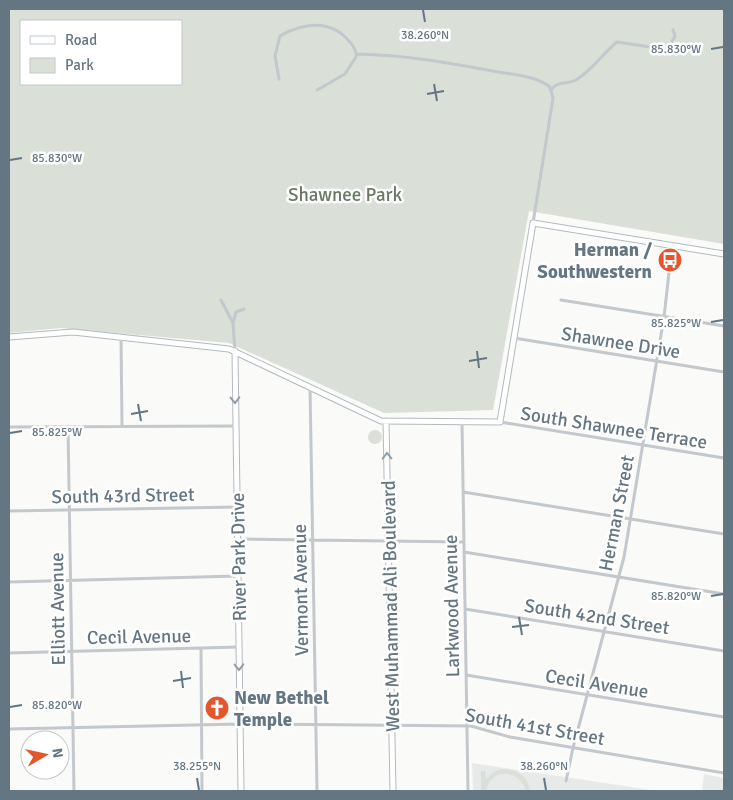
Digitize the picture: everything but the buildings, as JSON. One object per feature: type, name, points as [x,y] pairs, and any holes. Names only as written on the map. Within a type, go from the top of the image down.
[{"type":"street","points":[[279,79],[275,56],[280,36],[298,28],[314,25],[335,29],[350,42],[357,54]]},
{"type":"street","points":[[552,89],[557,83],[575,81],[601,60],[617,42],[663,48],[670,47],[675,36],[672,30]]},
{"type":"street","points":[[9,337],[65,332],[229,348],[374,418],[386,421],[462,420],[500,422],[554,98],[552,89],[543,82],[529,78],[441,60],[400,55],[357,54]]},
{"type":"street","points":[[317,90],[345,74],[357,54]]},
{"type":"street","points":[[533,223],[724,254]]},
{"type":"street","name":"Herman Street","points":[[566,781],[572,748],[618,577],[631,519],[664,317],[672,245]]},
{"type":"street","name":"River Park Drive","points":[[221,300],[233,323],[235,351],[241,791]]},
{"type":"street","points":[[561,300],[724,326]]},
{"type":"street","points":[[233,323],[236,312],[244,309]]},
{"type":"street","points":[[121,337],[122,426]]},
{"type":"street","name":"Shawnee Drive","points":[[514,338],[724,372]]},
{"type":"street","name":"Vermont Avenue","points":[[310,387],[317,791]]},
{"type":"street","name":"Larkwood Avenue","points":[[462,420],[468,791]]},
{"type":"street","name":"West Muhammad Ali Boulevard","points":[[386,421],[393,791]]},
{"type":"street","name":"South Shawnee Terrace","points":[[500,422],[724,458]]},
{"type":"street","name":"Elliott Avenue","points":[[68,426],[74,791]]},
{"type":"street","points":[[9,427],[235,426]]},
{"type":"street","points":[[463,492],[724,534]]},
{"type":"street","name":"South 43rd Street","points":[[9,511],[237,508]]},
{"type":"street","points":[[237,539],[464,542]]},
{"type":"street","points":[[464,552],[724,594]]},
{"type":"street","points":[[9,582],[238,576]]},
{"type":"street","name":"South 42nd Street","points":[[465,609],[724,651]]},
{"type":"street","name":"Cecil Avenue","points":[[9,653],[239,647]]},
{"type":"street","points":[[201,648],[202,791]]},
{"type":"street","name":"Cecil Avenue","points":[[466,675],[724,717]]},
{"type":"street","name":"South 41st Street","points":[[9,729],[240,724],[467,726],[483,728],[510,737],[724,773]]},
{"type":"shaded area","points":[[472,763],[658,791],[473,791]]},
{"type":"shaded area","points":[[704,774],[724,778],[724,791],[702,791]]},
{"type":"green space","name":"Shawnee Park","points":[[9,9],[724,9],[724,244],[529,211],[493,410],[384,413],[229,343],[60,328],[9,333]]},
{"type":"green space","points":[[372,430],[378,430],[382,437],[378,444],[372,444],[368,440],[368,434]]},
{"type":"green space","points":[[501,769],[512,770],[524,777],[530,791],[526,791],[518,778],[506,774],[494,778],[489,783],[486,791],[481,791],[481,771],[485,771],[486,779]]},
{"type":"place","name":"Herman / Southwestern","points":[[670,260]]},
{"type":"place","name":"New Bethel Temple","points":[[217,708]]}]
